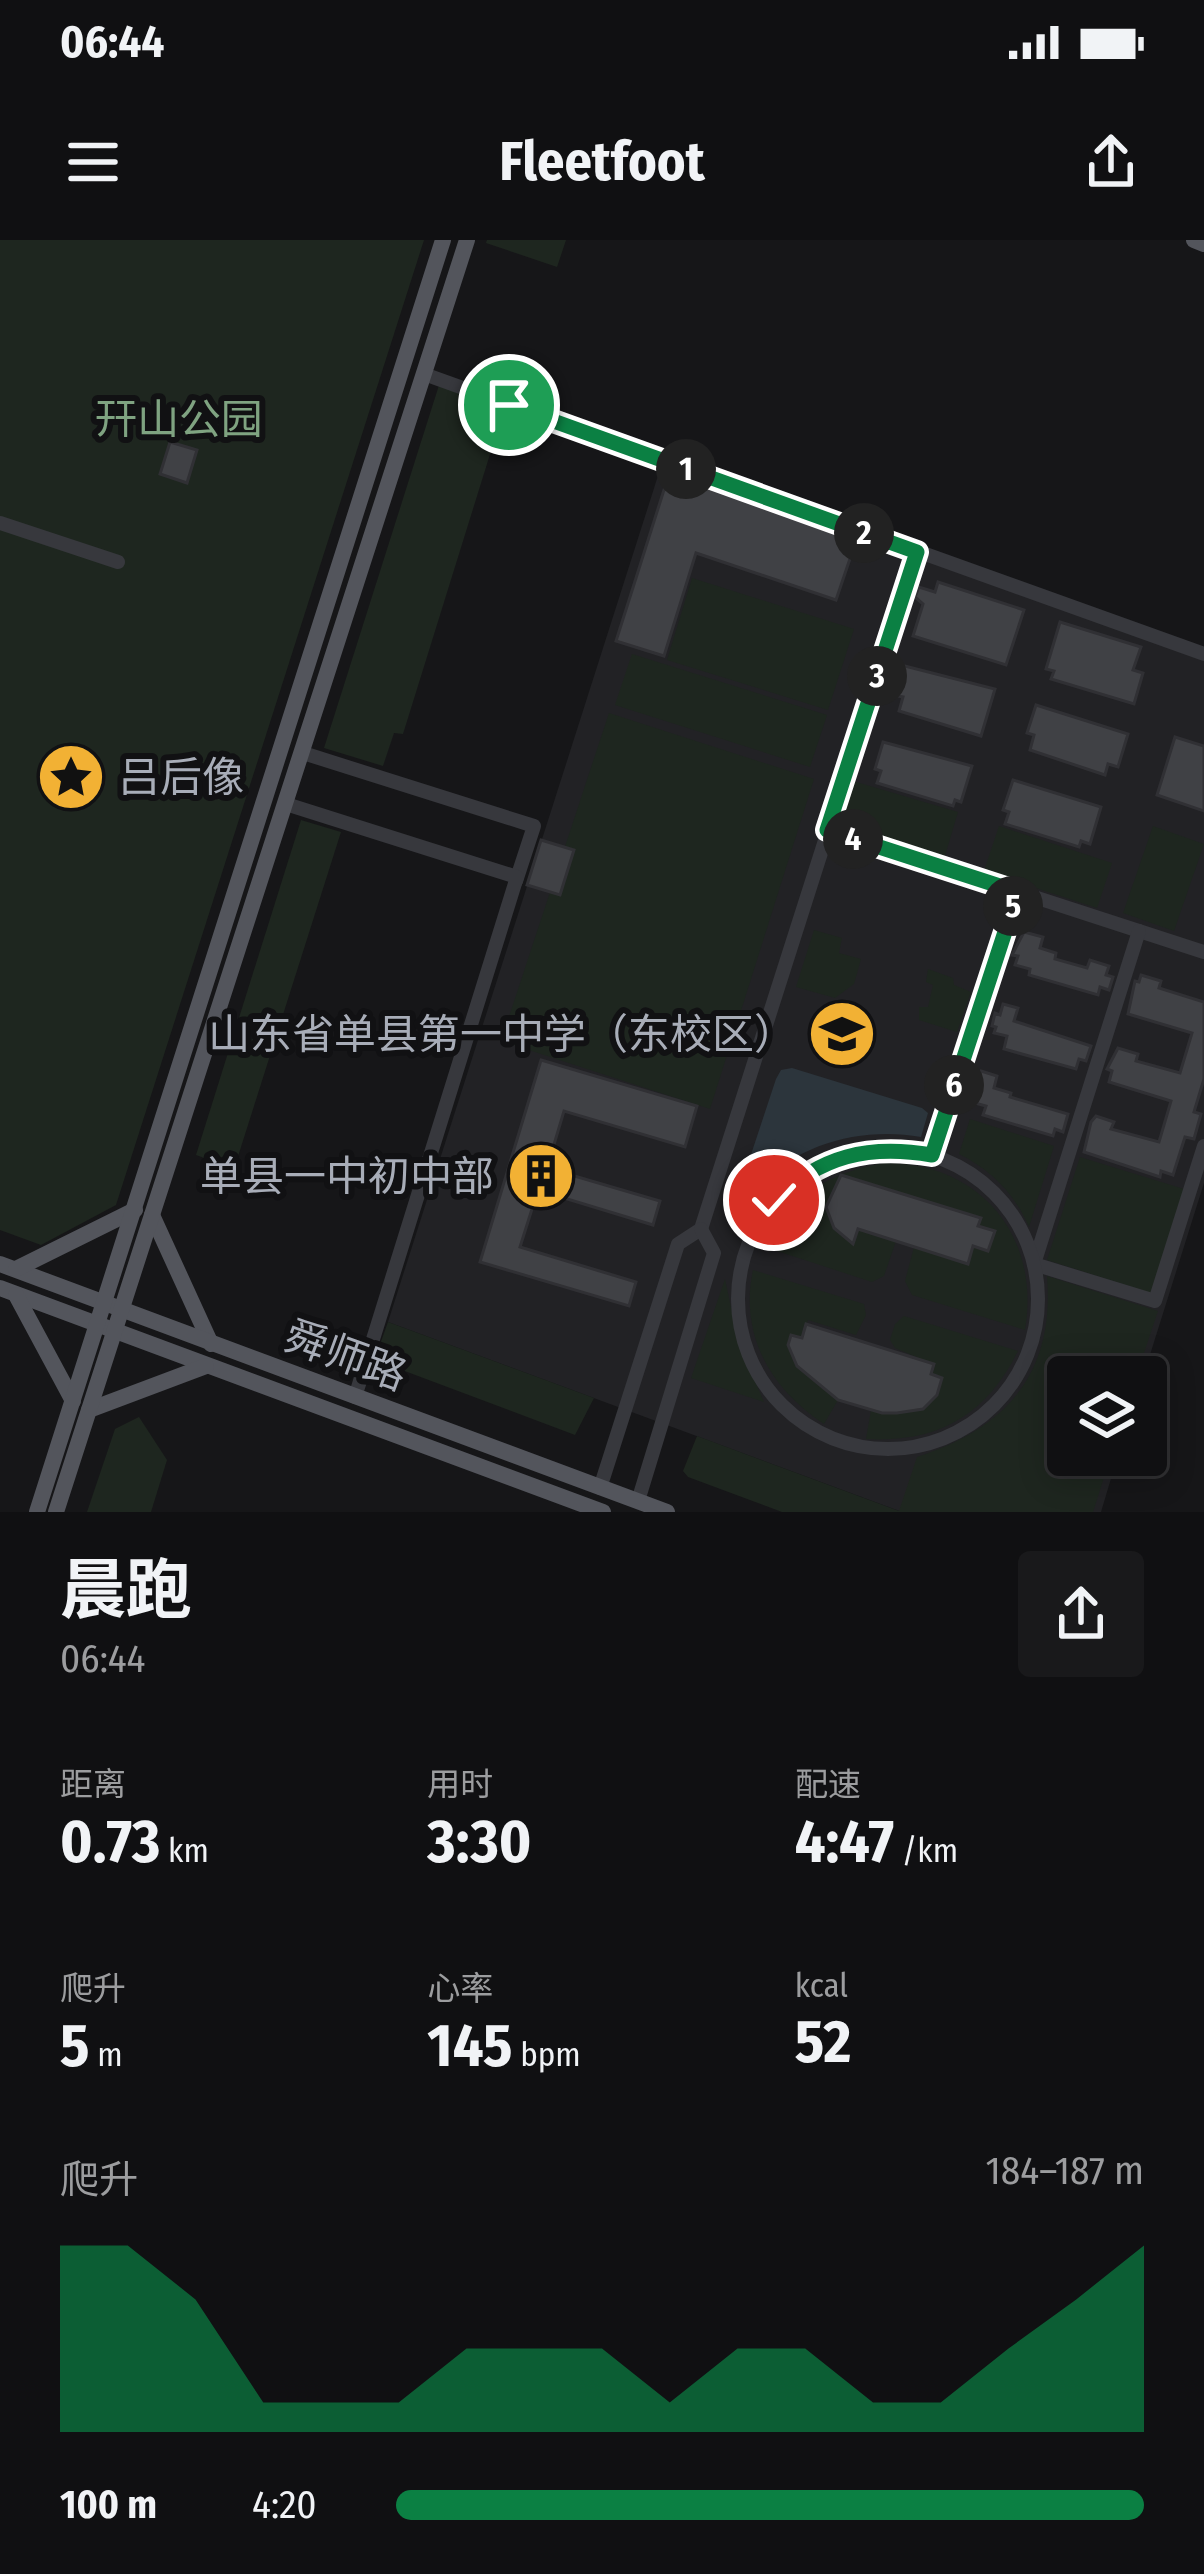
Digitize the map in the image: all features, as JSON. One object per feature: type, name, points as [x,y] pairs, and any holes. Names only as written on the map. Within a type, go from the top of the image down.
[{"type":"main road","points":[[37,1512],[81,1405],[144,1212],[443,240]]},
{"type":"main road","points":[[212,1344],[144,1212],[303,753],[467,240]]},
{"type":"main road","points":[[1194,240],[1204,244]]},
{"type":"main road","points":[[8,1266],[144,1212]]},
{"type":"main road","name":"舜师路","points":[[8,1266],[667,1512]]},
{"type":"main road","points":[[8,1291],[81,1405],[56,1512]]},
{"type":"main road","name":"舜师路","points":[[8,1291],[598,1511]]},
{"type":"main road","points":[[81,1405],[206,1366]]},
{"type":"street","points":[[424,374],[1204,654]]},
{"type":"street","points":[[0,524],[118,562]]},
{"type":"street","points":[[600,1488],[679,1244],[701,1229],[917,552]]},
{"type":"street","points":[[303,753],[534,826],[355,1397]]},
{"type":"street","points":[[286,804],[518,878],[515,886]]},
{"type":"street","points":[[827,830],[1204,952]]},
{"type":"street","points":[[932,1155],[1018,892]]},
{"type":"street","points":[[1034,1264],[1139,931]]},
{"type":"street","points":[[1034,1264],[1155,1301],[1204,1146]]},
{"type":"street","points":[[863,1150],[932,1155],[984,1183],[1022,1229],[1038,1291],[1036,1325],[1026,1358],[998,1401],[957,1432],[890,1449],[856,1445],[808,1425],[769,1391],[751,1362],[740,1329],[737,1295],[742,1261],[764,1214],[799,1177],[830,1160],[863,1150]]},
{"type":"street","points":[[638,1501],[714,1253],[701,1229]]},
{"type":"shaded area","name":"山东省单县第一中学（东校区）","points":[[663,460],[1204,656],[1204,1183],[1150,1356],[1047,1356],[1047,1476],[1112,1476],[1101,1512],[902,1512],[388,1322]]},
{"type":"shaded area","points":[[792,1068],[922,1108],[928,1113],[921,1137],[868,1135],[816,1148],[771,1175],[739,1219],[731,1215],[776,1079],[781,1070]]},
{"type":"green space","name":"幵山公园","points":[[0,240],[424,240],[116,1205],[41,1245],[0,1230]]},
{"type":"green space","points":[[487,240],[566,240],[557,267]]},
{"type":"green space","points":[[440,382],[505,406],[403,734],[394,733],[383,766],[324,748]]},
{"type":"green space","points":[[692,578],[854,629],[828,710],[667,660]]},
{"type":"green space","points":[[632,654],[827,715],[810,767],[615,705]]},
{"type":"green space","points":[[609,713],[814,779],[710,1109],[501,1041]]},
{"type":"green space","points":[[853,781],[958,812],[944,859],[852,828],[845,814]]},
{"type":"green space","points":[[301,820],[341,832],[234,1169],[196,1155]]},
{"type":"green space","points":[[999,826],[1112,863],[1097,908],[984,871]]},
{"type":"green space","points":[[1153,826],[1204,844],[1174,931],[1123,913]]},
{"type":"green space","points":[[814,930],[842,938],[839,953],[861,959],[854,984],[835,998],[796,987]]},
{"type":"green space","points":[[928,969],[953,978],[954,985],[971,992],[957,1032],[919,1020],[919,1007],[928,1007],[933,985],[926,982]]},
{"type":"green space","points":[[970,1119],[1054,1146],[1029,1227],[1001,1184],[959,1154]]},
{"type":"green space","points":[[1080,1157],[1184,1189],[1151,1293],[1047,1260]]},
{"type":"green space","points":[[884,1163],[948,1175],[975,1190],[996,1211],[1023,1264],[1025,1330],[912,1295],[905,1281],[914,1247],[896,1241],[884,1276],[872,1282],[765,1247],[786,1213],[813,1189],[846,1173]]},
{"type":"green space","points":[[753,1270],[864,1304],[866,1315],[856,1335],[808,1320],[802,1338],[791,1335],[797,1366],[838,1400],[824,1424],[789,1394],[763,1358],[751,1317]]},
{"type":"green space","points":[[1047,1276],[1158,1311],[1143,1356],[1047,1356],[1047,1476],[1104,1476],[1093,1512],[782,1512],[688,1477],[683,1471],[697,1436],[899,1511],[917,1457],[976,1430],[1019,1392],[1043,1341]]},
{"type":"green space","points":[[725,1279],[738,1341],[764,1402],[691,1378]]},
{"type":"green space","points":[[904,1316],[1018,1351],[991,1393],[957,1421],[915,1436],[866,1439],[871,1410],[923,1409],[937,1395],[942,1379],[931,1374],[933,1364],[895,1348],[890,1340],[895,1324]]},
{"type":"green space","points":[[388,1322],[594,1398],[575,1435],[386,1364],[378,1350]]},
{"type":"green space","points":[[139,1417],[167,1460],[151,1512],[87,1512],[115,1429]]},
{"type":"building","points":[[170,442],[197,450],[187,483],[160,474]]},
{"type":"building","points":[[669,474],[856,541],[836,600],[696,553],[664,656],[616,641]]},
{"type":"building","points":[[938,582],[1024,610],[1006,665],[913,636],[923,604],[915,597],[919,587],[935,592]]},
{"type":"building","points":[[1060,622],[1141,647],[1133,670],[1143,673],[1134,704],[1051,679],[1054,671],[1046,669]]},
{"type":"building","points":[[893,663],[995,689],[981,736],[899,711],[903,677],[890,673]]},
{"type":"building","points":[[1036,705],[1128,734],[1118,767],[1108,764],[1105,775],[1030,750],[1034,735],[1027,733]]},
{"type":"building","points":[[1175,737],[1204,746],[1204,811],[1157,795]]},
{"type":"building","points":[[883,742],[972,766],[961,802],[955,800],[953,806],[877,783],[881,771],[875,769]]},
{"type":"building","points":[[1013,780],[1101,807],[1090,844],[1081,841],[1079,847],[1005,824],[1009,812],[1003,810]]},
{"type":"building","points":[[541,840],[574,850],[560,895],[527,885]]},
{"type":"building","points":[[1024,932],[1043,937],[1040,948],[1056,953],[1055,959],[1087,968],[1090,960],[1109,966],[1106,975],[1113,977],[1109,990],[1100,987],[1098,995],[1029,975],[1030,969],[1015,965],[1018,956],[1012,955]]},
{"type":"building","points":[[1141,975],[1161,981],[1159,988],[1204,1002],[1204,1079],[1194,1112],[1201,1114],[1194,1139],[1185,1137],[1173,1175],[1161,1171],[1160,1177],[1084,1152],[1096,1116],[1114,1122],[1111,1129],[1159,1142],[1171,1101],[1109,1082],[1112,1071],[1107,1069],[1118,1048],[1138,1054],[1136,1061],[1180,1073],[1192,1033],[1128,1014],[1135,981]]},
{"type":"building","points":[[1003,1004],[1018,1008],[1014,1021],[1091,1046],[1086,1061],[1079,1059],[1076,1069],[1004,1049],[1007,1036],[994,1033],[992,1026]]},
{"type":"building","name":"单县一中初中部","points":[[541,1060],[697,1106],[685,1147],[564,1111],[547,1168],[660,1201],[653,1225],[538,1190],[520,1247],[636,1282],[629,1306],[480,1262]]},
{"type":"building","points":[[981,1071],[997,1076],[994,1088],[1011,1093],[1010,1097],[1068,1114],[1063,1132],[1055,1129],[1053,1136],[983,1115],[986,1106],[971,1102],[973,1094],[969,1093]]},
{"type":"building","points":[[841,1175],[981,1218],[978,1226],[995,1231],[988,1251],[973,1246],[968,1264],[858,1229],[853,1244],[834,1228],[826,1207]]},
{"type":"building","points":[[806,1324],[934,1364],[931,1374],[942,1378],[937,1395],[923,1409],[897,1413],[838,1400],[797,1366],[788,1345],[791,1335],[802,1338]]},
{"type":"place","name":"吕后像","points":[[71,777]]},
{"type":"place","name":"山东省单县第一中学（东校区）","points":[[842,1034]]},
{"type":"place","name":"单县一中初中部","points":[[541,1176]]},
{"type":"route","points":[[509,405],[917,552],[827,830],[1018,892],[932,1155],[863,1150],[830,1160],[799,1177],[774,1200]]}]
